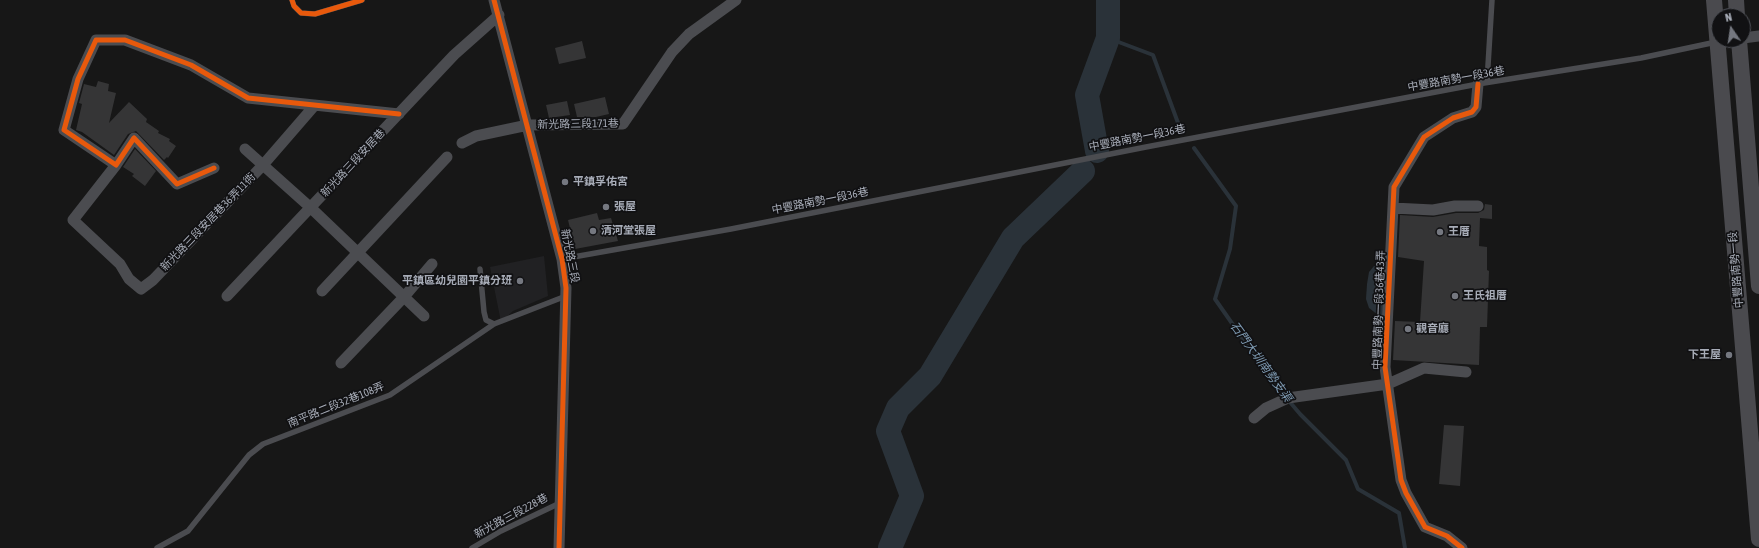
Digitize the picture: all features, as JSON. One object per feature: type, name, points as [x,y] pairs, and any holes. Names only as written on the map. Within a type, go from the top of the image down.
[{"type":"main road","name":"中豐路南勢一段","points":[[1723,48],[1759,539]]},
{"type":"main road","name":"中豐路南勢一段","points":[[1740,48],[1758,256],[1759,286]]},
{"type":"street","name":"新光路三段","points":[[494,0],[562,259],[566,296],[559,548]]},
{"type":"street","name":"新光路三段171巷","points":[[462,143],[476,136],[528,125],[623,124],[672,52],[689,34],[736,0]]},
{"type":"street","name":"新光路三段安居巷","points":[[227,296],[454,55],[499,16]]},
{"type":"street","points":[[214,168],[177,184],[134,138],[116,165],[64,130],[78,80],[96,40],[125,40],[191,65],[248,98],[399,114]]},
{"type":"street","name":"中豐路南勢一段36巷43弄","points":[[1462,548],[1447,536],[1425,527],[1406,493],[1401,480],[1385,367],[1394,187],[1424,137],[1453,118],[1472,112],[1476,107],[1483,83]]},
{"type":"street","name":"新光路三段安居巷36弄11衖","points":[[116,165],[73,220],[120,264],[129,279],[141,289],[153,280],[263,165],[315,106]]},
{"type":"street","points":[[245,149],[311,208],[424,316]]},
{"type":"street","points":[[322,291],[447,157]]},
{"type":"street","points":[[1393,208],[1433,210],[1456,206],[1478,206]]},
{"type":"street","points":[[341,362],[404,297],[432,264]]},
{"type":"street","points":[[1254,418],[1275,403],[1288,398],[1388,384],[1424,368],[1466,372]]},
{"type":"lane","points":[[292,0],[294,6],[301,13],[315,14],[362,0]]},
{"type":"lane","points":[[1483,83],[1492,0]]},
{"type":"lane","name":"中豐路南勢一段36巷","points":[[562,259],[731,229],[1154,145],[1483,83],[1641,58],[1711,43]]},
{"type":"lane","points":[[480,269],[486,320],[494,324]]},
{"type":"lane","name":"南平路二段32巷108弄","points":[[157,548],[188,531],[249,455],[263,444],[390,395],[494,324],[566,296]]},
{"type":"lane","name":"新光路三段228巷","points":[[472,548],[501,531],[560,503]]},
{"type":"shaded area","name":"平鎮區幼兒園平鎮分班","points":[[544,256],[548,296],[513,311],[501,322],[490,267]]},
{"type":"shaded area","points":[[1386,265],[1382,318],[1369,308],[1366,299],[1367,284],[1369,272],[1374,266]]},
{"type":"building","points":[[582,41],[586,58],[559,64],[555,48]]},
{"type":"building","points":[[98,81],[109,84],[108,91],[116,93],[109,123],[129,102],[147,119],[146,122],[159,131],[158,133],[170,139],[169,141],[176,146],[168,158],[167,157],[164,160],[136,131],[128,134],[114,155],[82,132],[76,130],[82,104],[79,103],[84,84],[96,87]]},
{"type":"building","points":[[605,97],[609,114],[596,117],[577,117],[574,104]]},
{"type":"building","points":[[567,101],[570,115],[549,118],[546,105]]},
{"type":"building","points":[[135,149],[156,171],[145,186],[132,176],[134,174],[123,167]]},
{"type":"building","points":[[1485,204],[1492,205],[1492,219],[1480,218],[1479,246],[1487,247],[1487,270],[1489,271],[1487,327],[1480,327],[1479,365],[1393,360],[1395,321],[1420,322],[1424,261],[1398,257],[1400,215],[1433,217],[1456,213],[1478,213],[1484,210]]},
{"type":"building","name":"清河堂張屋","points":[[597,213],[599,220],[611,218],[618,241],[575,249],[568,220]]},
{"type":"building","points":[[1444,425],[1464,426],[1460,486],[1439,484]]},
{"type":"waterway","points":[[1097,151],[1087,95],[1108,38],[1108,0]]},
{"type":"waterway","name":"石門大圳南勢支渠","points":[[1108,38],[1153,55],[1181,131]]},
{"type":"waterway","name":"石門大圳南勢支渠","points":[[1194,148],[1236,206],[1230,249],[1215,299],[1273,382],[1300,414],[1346,460],[1358,489],[1399,513],[1405,548]]},
{"type":"waterway","points":[[890,548],[912,496],[888,431],[898,408],[930,376],[1013,238],[1083,171]]},
{"type":"cycle path","points":[[292,0],[294,6],[301,13],[315,14],[362,0]]},
{"type":"cycle path","points":[[494,0],[562,259],[566,288],[559,548]]},
{"type":"cycle path","points":[[214,168],[177,184],[134,138],[116,165],[64,130],[78,79],[96,40],[125,40],[191,65],[248,98],[399,114]]},
{"type":"cycle path","points":[[1462,548],[1447,536],[1425,527],[1406,493],[1401,480],[1385,367],[1394,187],[1424,137],[1453,118],[1472,112],[1476,107],[1478,84]]},
{"type":"place","name":"平鎮孚佑宮","points":[[565,182]]},
{"type":"place","name":"張屋","points":[[606,207]]},
{"type":"place","name":"清河堂張屋","points":[[593,231]]},
{"type":"place","name":"王厝","points":[[1440,232]]},
{"type":"place","name":"平鎮區幼兒園平鎮分班","points":[[520,281]]},
{"type":"place","name":"王氏祖厝","points":[[1455,296]]},
{"type":"place","name":"觀音廳","points":[[1408,329]]},
{"type":"place","name":"下王屋","points":[[1729,355]]}]
